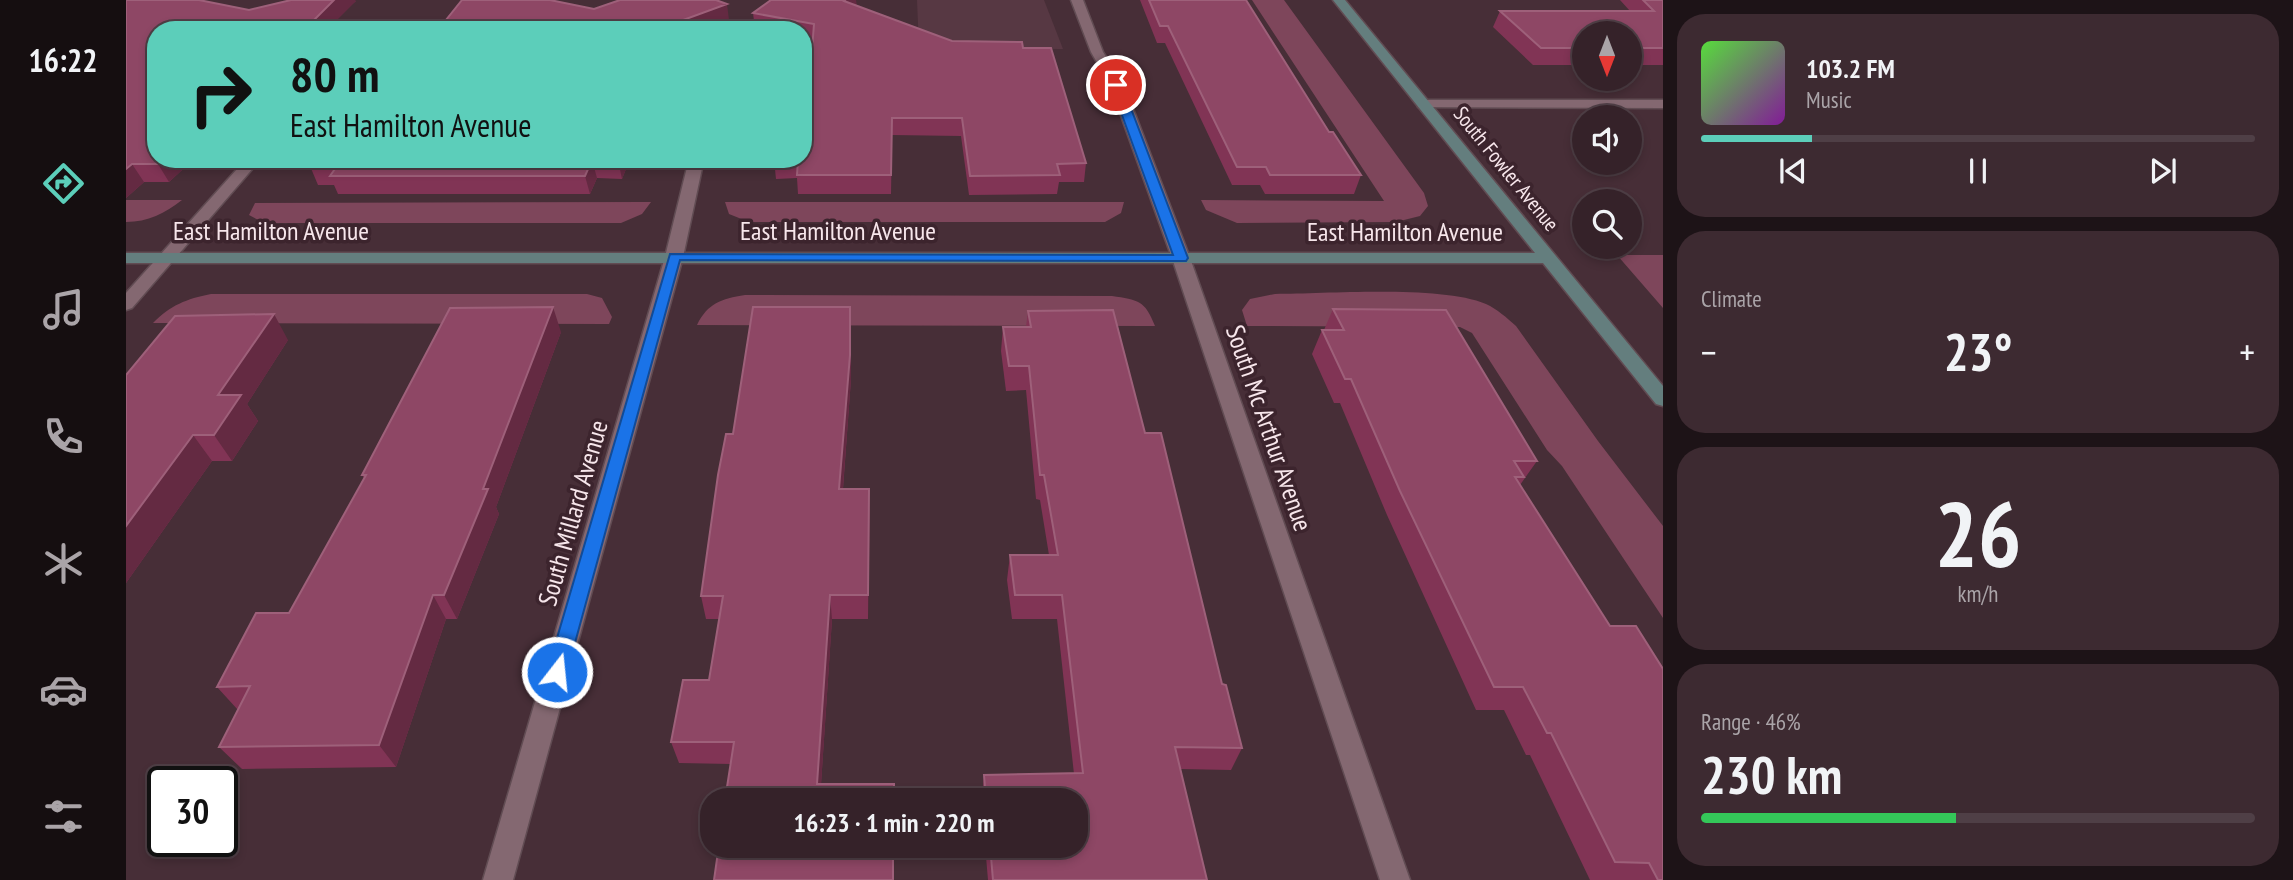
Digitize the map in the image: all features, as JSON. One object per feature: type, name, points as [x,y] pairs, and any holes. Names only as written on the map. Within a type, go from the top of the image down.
[{"type":"street","name":"South Mc Arthur Avenue","points":[[1077,0],[1097,52],[1116,85],[1181,258],[1395,880]]},
{"type":"street","name":"South Fowler Avenue","points":[[1339,0],[1663,399]]},
{"type":"street","points":[[1423,104],[1663,104]]},
{"type":"street","points":[[126,304],[246,168]]},
{"type":"street","name":"South Millard Avenue","points":[[498,880],[674,257],[695,168]]},
{"type":"street","name":"East Hamilton Avenue","points":[[126,258],[1550,258]]},
{"type":"shaded area","points":[[917,0],[1044,0],[1063,49],[919,48]]},
{"type":"shaded area","points":[[1252,0],[1284,0],[1424,193],[1428,206],[1420,216],[1396,222],[1237,223],[1206,210],[1201,200],[1384,201]]},
{"type":"shaded area","points":[[126,200],[182,200],[156,216],[126,222]]},
{"type":"shaded area","points":[[651,202],[642,214],[621,223],[264,223],[249,215],[255,203]]},
{"type":"shaded area","points":[[725,202],[1124,202],[1121,213],[1105,222],[749,222],[729,214]]},
{"type":"shaded area","points":[[1663,255],[1663,308],[1620,259]]},
{"type":"shaded area","points":[[211,294],[587,294],[602,298],[612,317],[609,324],[153,323],[179,304]]},
{"type":"shaded area","points":[[1275,294],[1441,294],[1486,304],[1516,326],[1663,526],[1663,618],[1562,466],[1547,450],[1472,333],[1460,327],[1247,326],[1242,310],[1250,299]]},
{"type":"shaded area","points":[[745,295],[1112,296],[1140,303],[1148,311],[1155,326],[697,325],[716,303]]},
{"type":"building","points":[[126,0],[199,0],[249,10],[291,0],[334,0],[313,21],[147,21],[147,164],[132,164],[126,169]]},
{"type":"building","points":[[462,0],[550,0],[594,9],[620,0],[716,0],[727,4],[681,21],[445,21]]},
{"type":"building","points":[[771,0],[845,0],[952,41],[1022,42],[1023,48],[1051,48],[1086,163],[1057,164],[1060,175],[970,176],[962,118],[892,118],[891,175],[797,175],[797,168],[812,168],[814,24],[812,21],[753,13]]},
{"type":"building","points":[[1149,0],[1246,0],[1329,132],[1333,132],[1361,175],[1270,175],[1266,167],[1237,167],[1168,26],[1160,26]]},
{"type":"building","points":[[1643,0],[1663,0],[1663,48],[1642,48],[1642,21],[1572,21],[1572,48],[1541,48],[1500,11],[1654,11]]},
{"type":"building","points":[[336,168],[588,168],[585,176],[330,176]]},
{"type":"building","points":[[553,307],[483,489],[488,489],[444,595],[433,595],[379,745],[219,747],[250,686],[217,687],[256,613],[289,613],[366,475],[362,475],[450,308]]},
{"type":"building","points":[[753,307],[850,307],[850,355],[839,489],[869,489],[868,595],[830,595],[817,784],[894,784],[894,788],[727,788],[734,742],[671,742],[683,680],[709,680],[723,596],[701,596],[726,434],[733,434]]},
{"type":"building","points":[[1333,309],[1446,310],[1537,461],[1514,461],[1524,477],[1515,477],[1610,626],[1636,626],[1663,669],[1663,880],[1658,880],[1649,863],[1615,862],[1551,733],[1547,733],[1523,687],[1494,687],[1400,491],[1351,379],[1345,379],[1322,330],[1344,330]]},
{"type":"building","points":[[1113,310],[1145,433],[1161,433],[1222,684],[1226,685],[1242,748],[1175,747],[1207,880],[993,880],[991,858],[1088,858],[1088,788],[985,788],[984,775],[1083,773],[1062,595],[1015,595],[1010,555],[1058,555],[1044,475],[1040,475],[1029,366],[1009,366],[1003,327],[1031,327],[1028,311]]},
{"type":"building","points":[[274,314],[218,395],[241,395],[214,435],[193,435],[126,526],[126,375],[175,316]]},
{"type":"building","points":[[717,858],[893,858],[893,880],[714,880]]},
{"type":"route","points":[[557,672],[674,257],[1181,258],[1116,85]]}]
